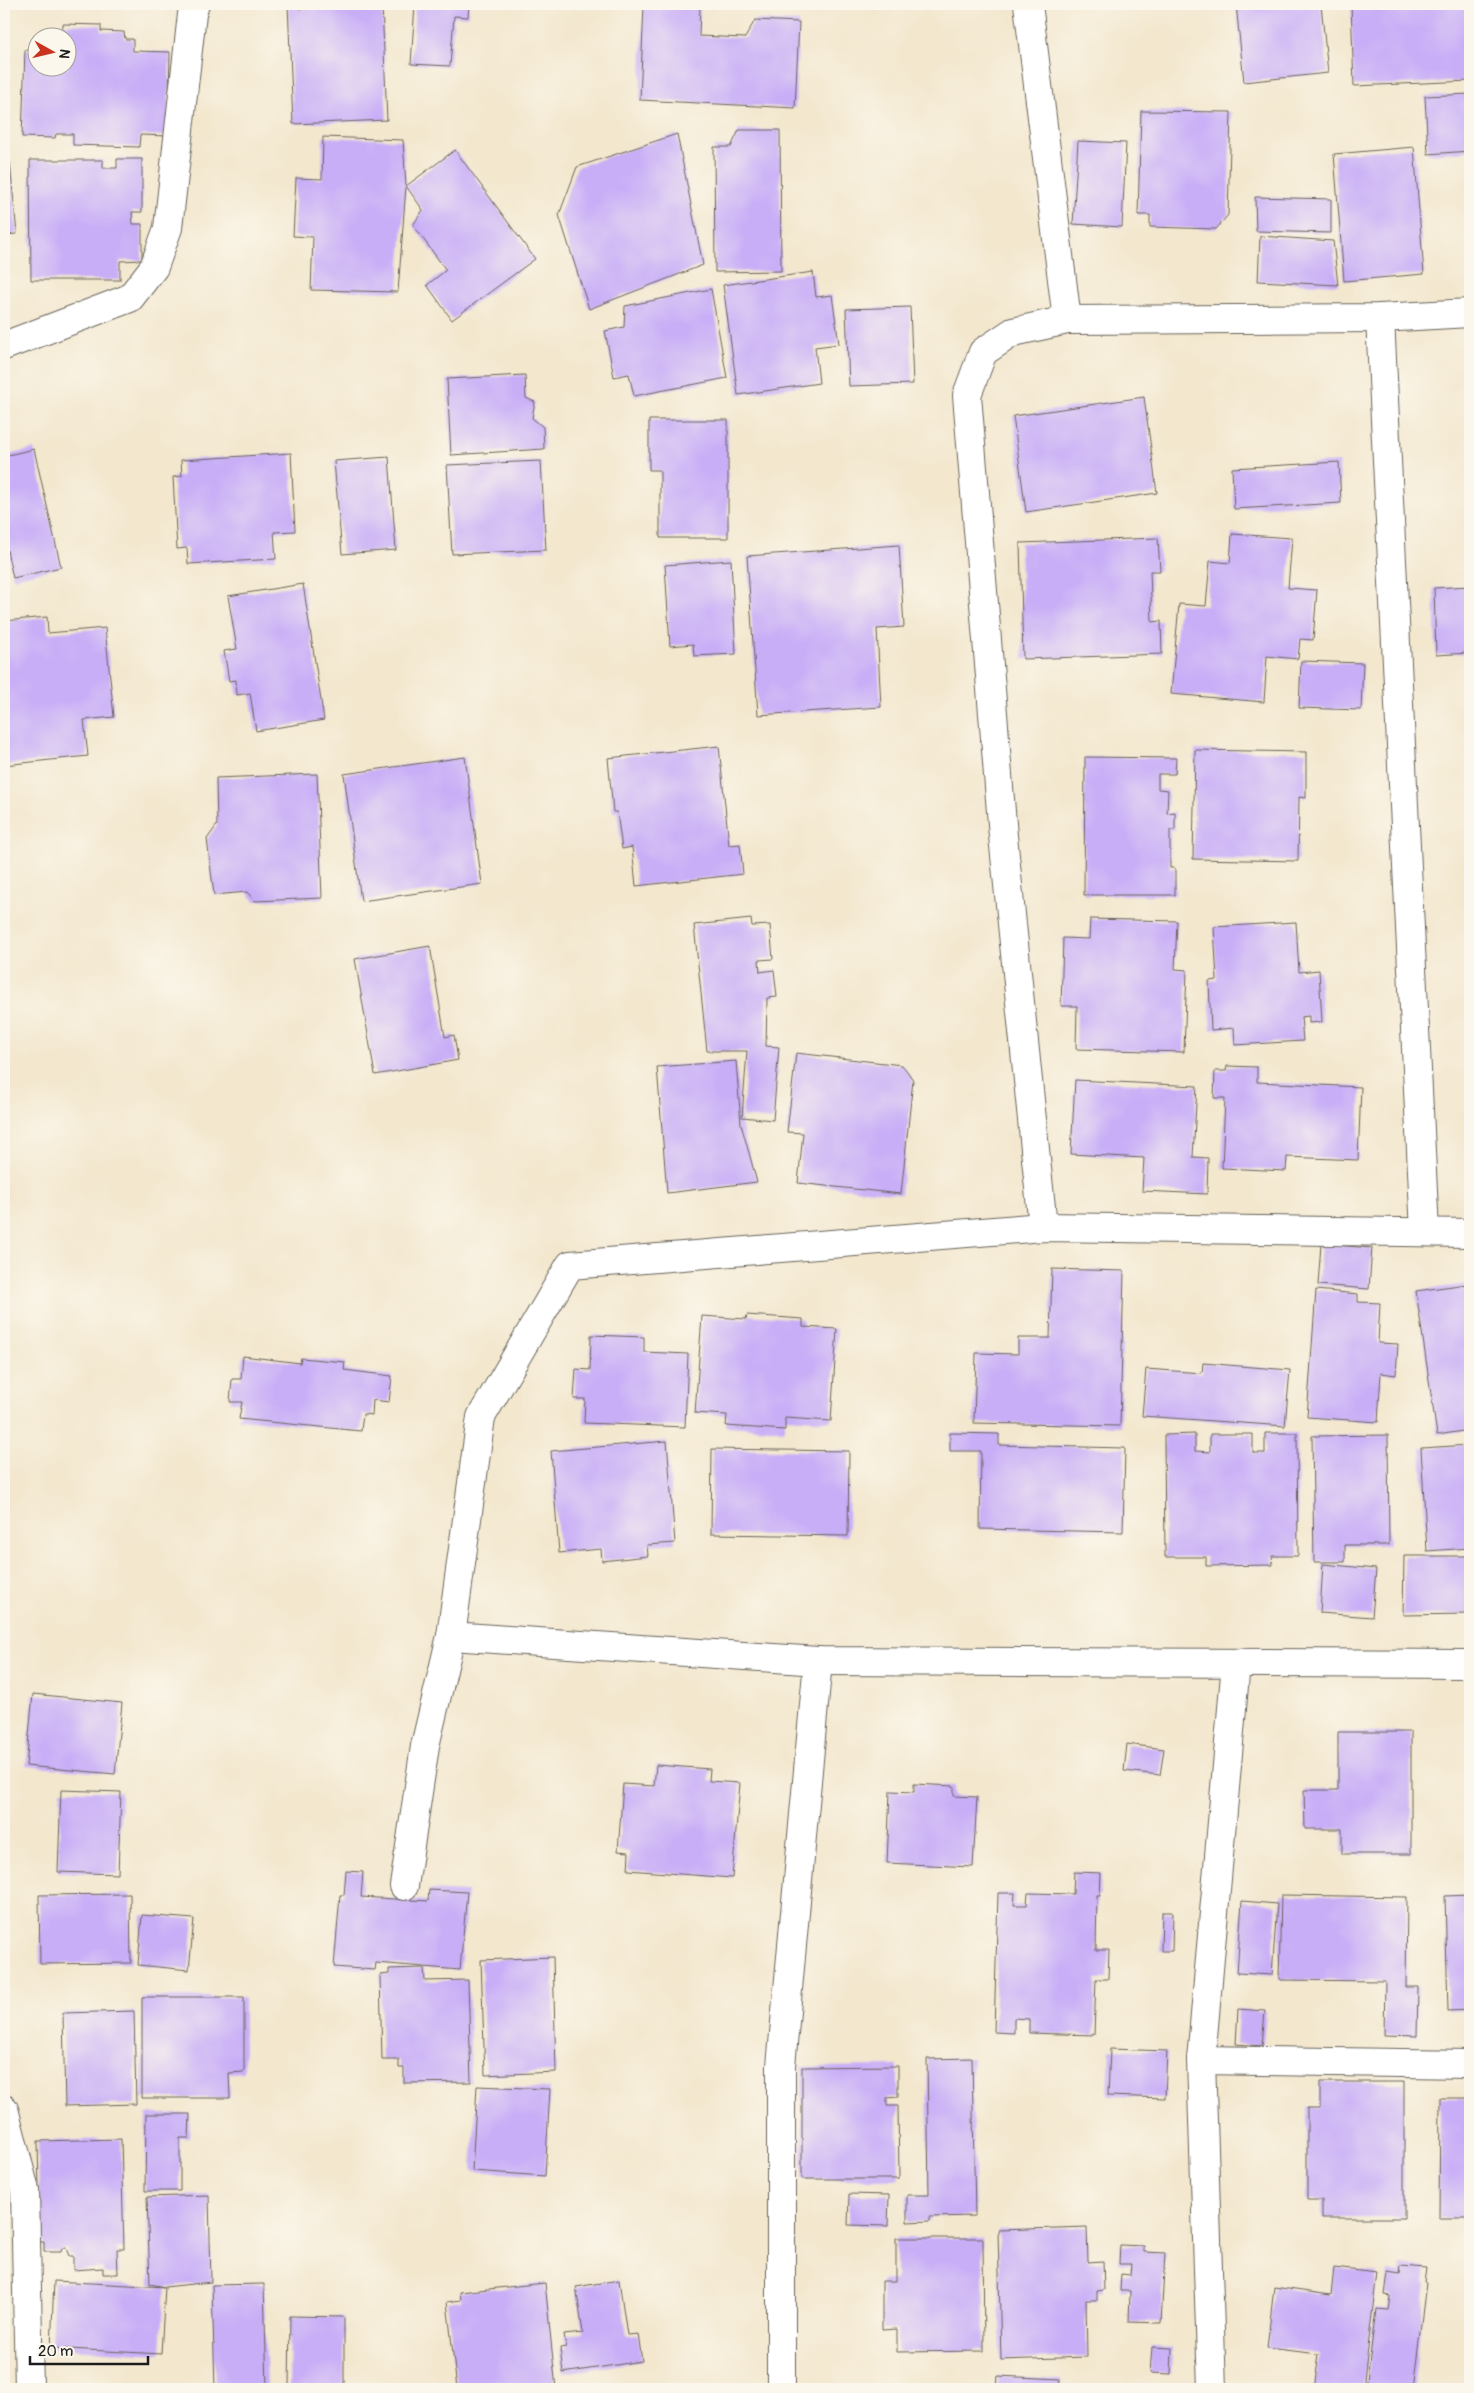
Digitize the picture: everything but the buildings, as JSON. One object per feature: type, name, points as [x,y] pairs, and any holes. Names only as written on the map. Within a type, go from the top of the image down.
[{"type":"street","points":[[4,346],[130,298],[154,267],[168,228],[192,14],[195,4]]},
{"type":"street","points":[[1028,4],[1067,320]]},
{"type":"street","points":[[1043,1227],[1003,836],[967,395],[983,352],[1013,332],[1067,320],[1380,318],[1470,313]]},
{"type":"street","points":[[1380,318],[1426,1232]]},
{"type":"street","points":[[404,1886],[425,1746],[451,1636],[482,1417],[570,1265],[1043,1227],[1470,1233]]},
{"type":"street","points":[[451,1636],[818,1662],[1470,1664]]},
{"type":"street","points":[[781,2389],[781,2066],[818,1662]]},
{"type":"street","points":[[1212,2389],[1201,2060],[1236,1663]]},
{"type":"street","points":[[1201,2060],[1470,2064]]},
{"type":"street","points":[[4,2109],[25,2190],[29,2389]]}]
